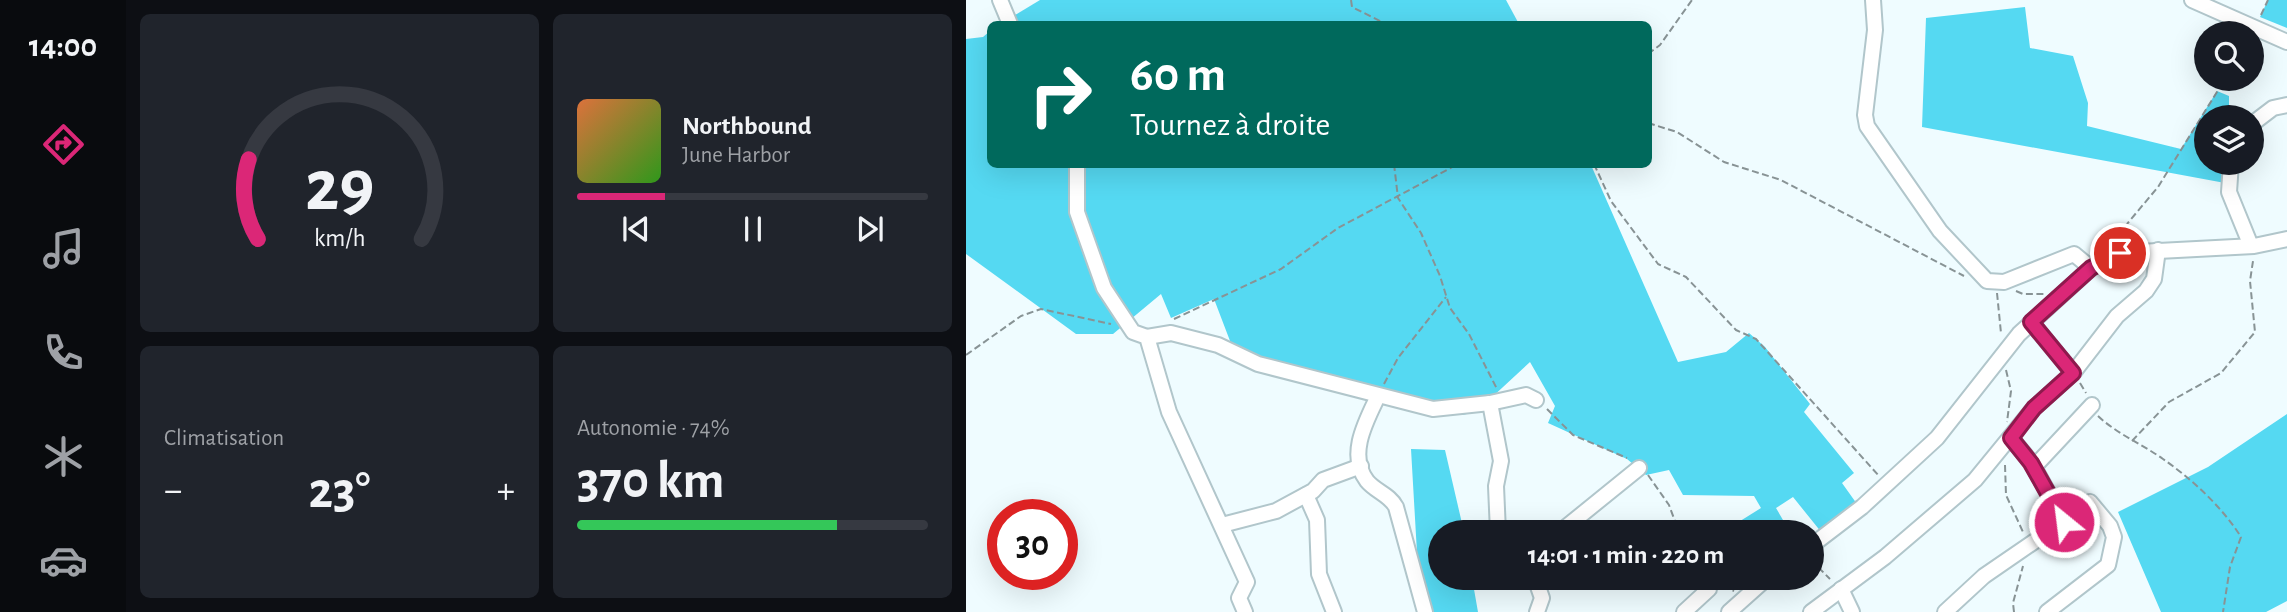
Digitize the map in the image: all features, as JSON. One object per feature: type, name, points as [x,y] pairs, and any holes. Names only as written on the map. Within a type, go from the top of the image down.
[{"type":"street","points":[[1000,0],[1009,21]]},
{"type":"street","points":[[1873,0],[1875,30],[1865,116],[1867,126],[1954,248],[1987,281],[2004,282],[2074,254],[2091,268]]},
{"type":"street","points":[[2192,0],[2239,21]]},
{"type":"street","points":[[2264,32],[2287,42]]},
{"type":"street","points":[[2264,115],[2273,108],[2287,105]]},
{"type":"street","points":[[1077,168],[1077,212],[1104,288],[1129,327],[1147,337],[1171,333],[1219,345],[1258,364],[1433,408],[1526,395],[1536,400]]},
{"type":"street","points":[[2230,175],[2229,192],[2252,246]]},
{"type":"street","points":[[1824,535],[1886,485],[1937,438],[2031,322],[2067,293],[2091,268],[2120,253],[2252,246],[2287,239]]},
{"type":"street","points":[[1811,612],[1928,522],[1975,480],[2034,408],[2073,373],[2117,316],[2146,291],[2154,279],[2158,250]]},
{"type":"street","points":[[2031,322],[2073,373]]},
{"type":"street","points":[[1147,337],[1169,412],[1247,582],[1239,598],[1245,612]]},
{"type":"street","points":[[1378,396],[1358,449],[1361,466],[1368,483],[1393,501],[1396,507],[1425,612]]},
{"type":"street","points":[[1496,401],[1501,461],[1496,486],[1497,520]]},
{"type":"street","points":[[2034,467],[2092,405]]},
{"type":"street","points":[[1945,612],[1984,576],[2062,524],[2063,517],[2034,467],[2011,438]]},
{"type":"street","points":[[1222,525],[1276,511],[1306,495],[1323,480],[1361,466]]},
{"type":"street","points":[[1575,520],[1639,468]]},
{"type":"street","points":[[1306,495],[1317,520],[1319,574],[1334,612]]},
{"type":"street","points":[[2047,612],[2108,565],[2114,537],[2110,526],[2090,502],[2063,517]]},
{"type":"street","points":[[1841,589],[1852,612]]},
{"type":"street","points":[[1537,612],[1542,598],[1539,590]]},
{"type":"street","points":[[1684,612],[1708,590]]},
{"type":"street","points":[[1729,612],[1753,590]]},
{"type":"path","points":[[1351,0],[1352,6],[1380,21]]},
{"type":"path","points":[[1652,51],[1660,45],[1692,0]]},
{"type":"path","points":[[2258,21],[2268,0]]},
{"type":"path","points":[[2105,250],[2158,187],[2218,91]]},
{"type":"path","points":[[1652,124],[1677,132],[1724,162],[1781,180],[1968,278]]},
{"type":"path","points":[[1394,168],[1398,198],[1421,233],[1446,296],[1496,401]]},
{"type":"path","points":[[1172,320],[1281,269],[1338,228],[1451,168]]},
{"type":"path","points":[[1596,168],[1611,201],[1658,264],[1686,277],[1736,330],[1756,339],[1886,485]]},
{"type":"path","points":[[2132,440],[2169,402],[2221,373],[2255,332],[2250,281],[2252,246]]},
{"type":"path","points":[[1996,282],[2023,294],[2067,293]]},
{"type":"path","points":[[1378,396],[1398,358],[1446,296]]},
{"type":"path","points":[[966,355],[1021,317],[1041,309],[1129,327]]},
{"type":"path","points":[[2073,373],[2099,418],[2163,458],[2229,519],[2241,537],[2230,568],[2223,612]]},
{"type":"path","points":[[1536,400],[1573,435],[1628,458],[1661,491],[1674,520]]},
{"type":"path","points":[[1824,573],[1841,589]]},
{"type":"path","points":[[1733,590],[1753,590]]},
{"type":"shaded area","points":[[1040,0],[1506,0],[1517,21],[1005,21]]},
{"type":"shaded area","points":[[2268,0],[2287,0],[2287,28],[2260,17]]},
{"type":"shaded area","points":[[2025,7],[2030,48],[2073,56],[2088,103],[2087,126],[2181,149],[2194,128],[2194,175],[2225,175],[2225,183],[1922,127],[1926,18]]},
{"type":"shaded area","points":[[987,34],[987,168],[1592,168],[1678,362],[1726,352],[1749,333],[1765,347],[1810,404],[1804,412],[1854,473],[1842,483],[1862,511],[1826,538],[1824,520],[1812,520],[1793,497],[1776,508],[1783,520],[1742,520],[1761,508],[1754,496],[1683,495],[1669,470],[1646,475],[1627,459],[1548,423],[1555,406],[1530,362],[1476,412],[1462,415],[1430,413],[1235,354],[1214,299],[1171,318],[1161,294],[1113,334],[1076,334],[966,254],[966,39],[983,37]]},
{"type":"shaded area","points":[[2217,91],[2229,96],[2229,105],[2208,105]]},
{"type":"shaded area","points":[[2287,414],[2287,601],[2266,612],[2161,612],[2118,512],[2208,467]]},
{"type":"shaded area","points":[[1411,449],[1445,450],[1461,520],[1428,520],[1428,590],[1474,590],[1478,612],[1430,612],[1418,570]]},
{"type":"route","points":[[2064,522],[2031,463],[2011,438],[2034,408],[2073,373],[2031,322],[2084,278],[2091,268],[2120,253]]}]
